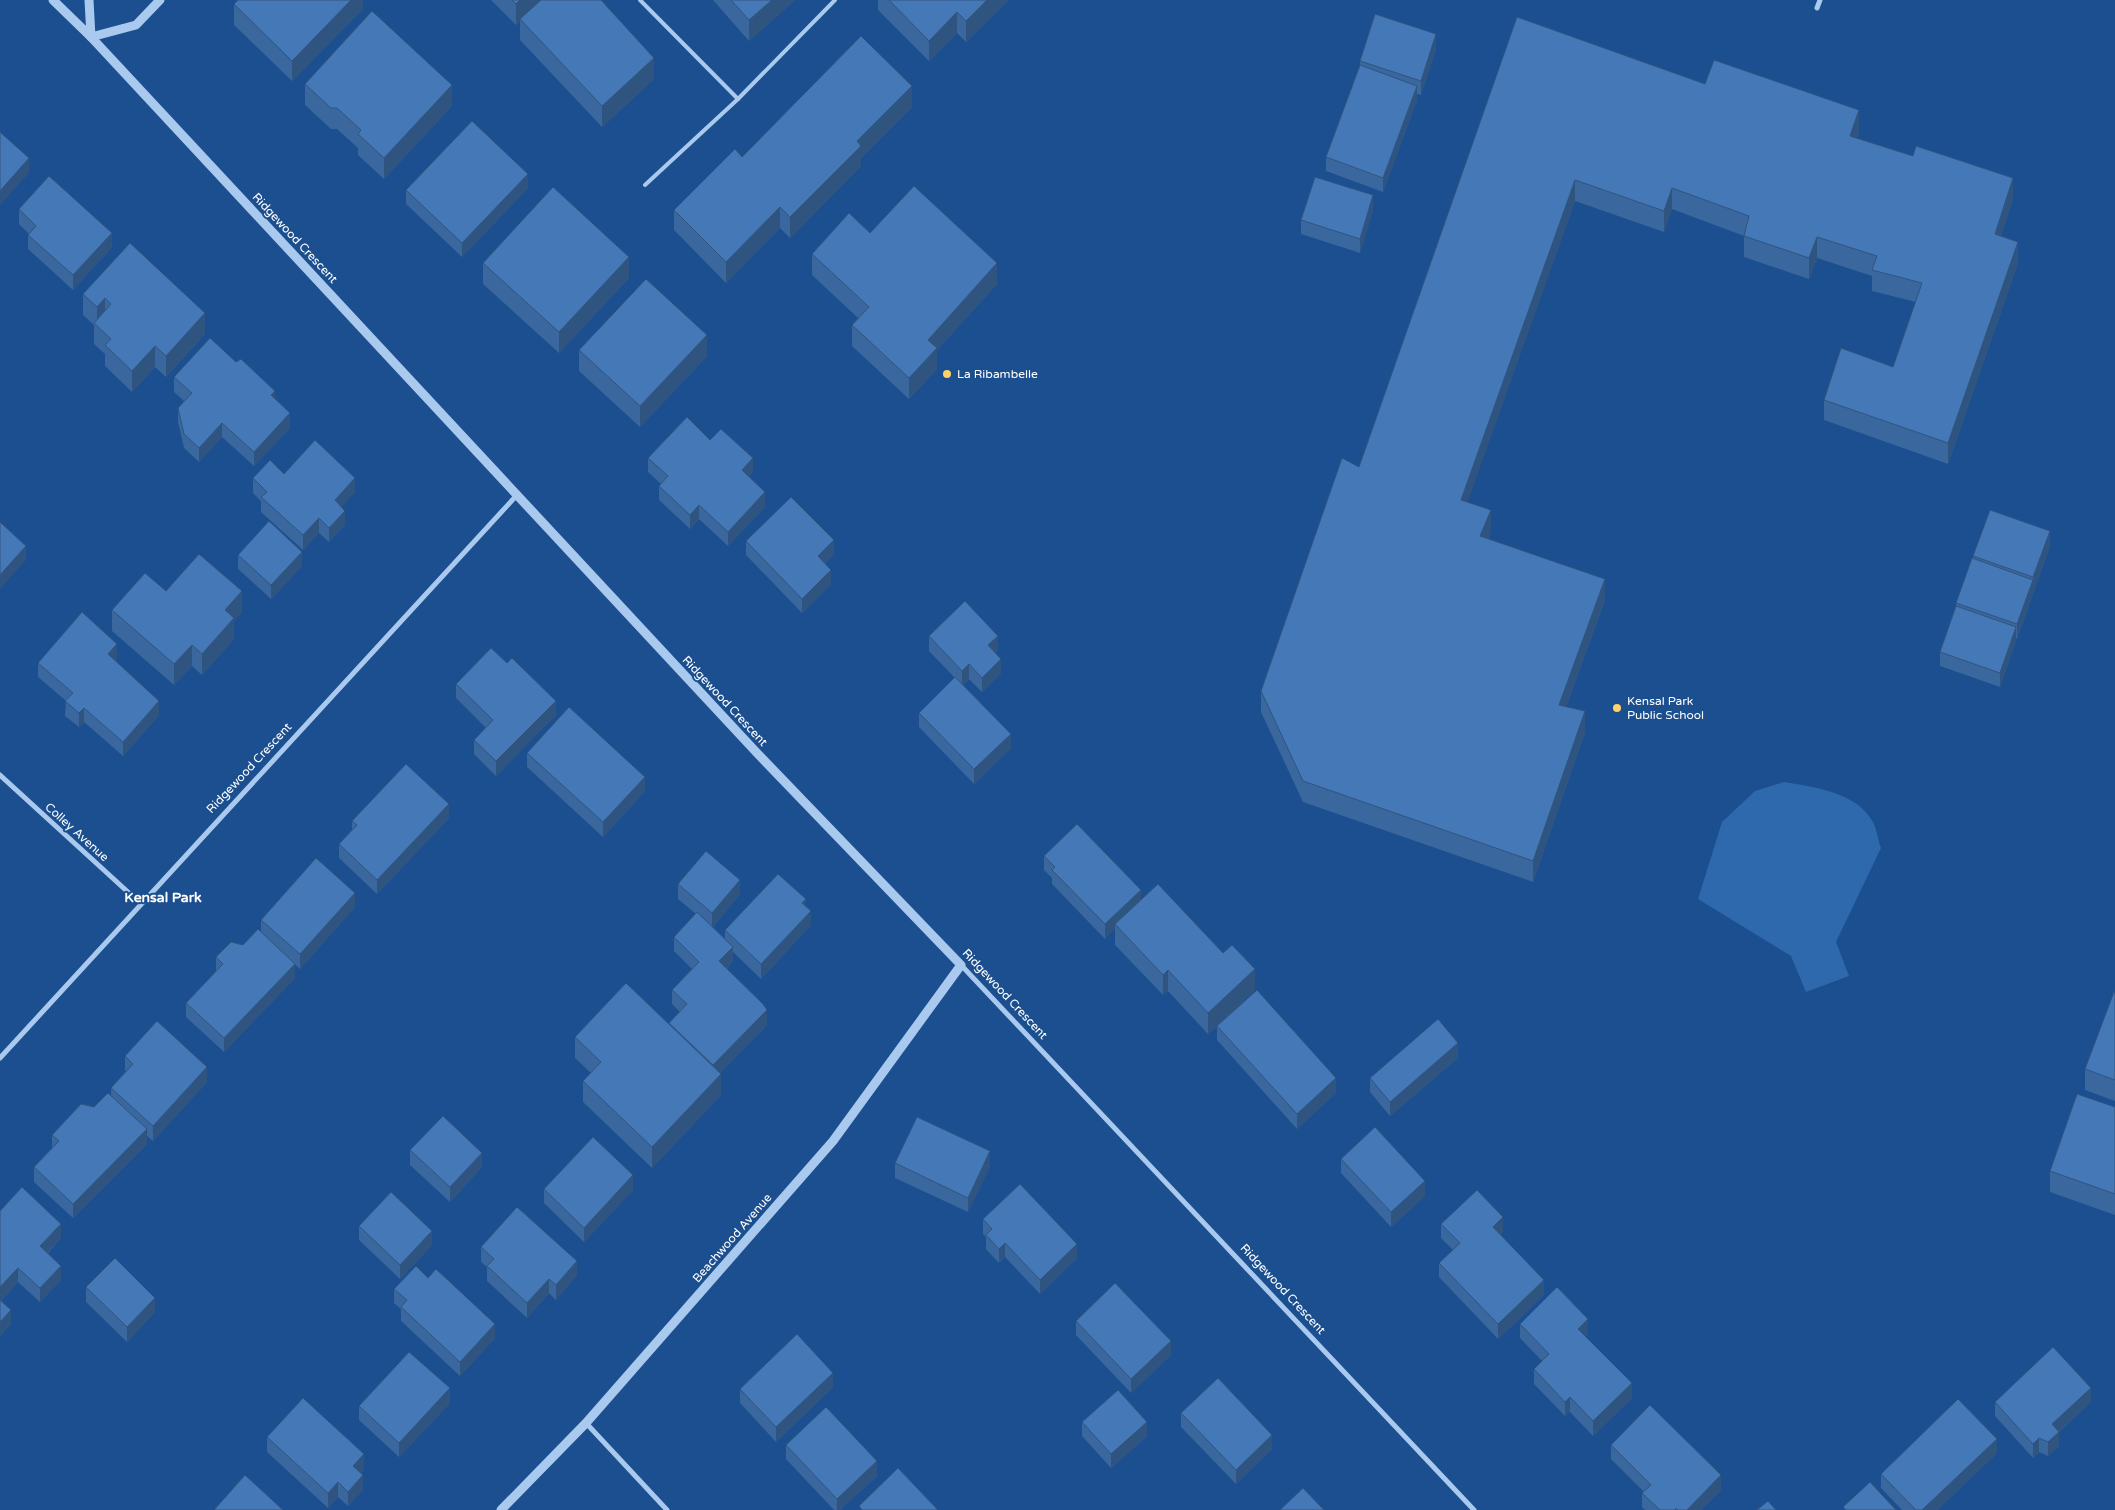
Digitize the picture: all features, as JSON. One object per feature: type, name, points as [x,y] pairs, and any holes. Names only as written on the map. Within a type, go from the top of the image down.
[{"type":"street","name":"Ridgewood Crescent","points":[[53,0],[90,37],[750,746],[961,965],[1474,1510]]},
{"type":"street","points":[[89,0],[90,37],[136,25],[160,0]]},
{"type":"street","points":[[1817,8],[1820,0]]},
{"type":"street","name":"Ridgewood Crescent","points":[[0,1058],[517,496]]},
{"type":"street","name":"Colley Avenue","points":[[0,775],[141,904]]},
{"type":"street","name":"Beachwood Avenue","points":[[501,1510],[586,1423],[833,1141],[961,965]]},
{"type":"street","points":[[586,1423],[667,1510]]},
{"type":"lane","points":[[640,0],[738,98]]},
{"type":"lane","points":[[644,185],[738,98],[835,0]]},
{"type":"shaded area","points":[[1784,782],[1809,786],[1846,797],[1866,812],[1873,822],[1881,848],[1836,942],[1849,976],[1806,992],[1791,956],[1698,899],[1722,822],[1755,791]]},
{"type":"building","points":[[238,0],[351,0],[292,61],[234,4]]},
{"type":"building","points":[[512,0],[520,0],[516,4]]},
{"type":"building","points":[[541,0],[601,0],[654,58],[602,106],[520,19]]},
{"type":"building","points":[[731,0],[772,0],[749,20]]},
{"type":"building","points":[[889,0],[987,0],[966,21],[957,12],[929,41]]},
{"type":"building","points":[[372,11],[452,85],[384,158],[358,134],[361,130],[337,108],[331,108],[305,84]]},
{"type":"building","points":[[1375,14],[1436,34],[1421,81],[1360,61]]},
{"type":"building","points":[[1517,17],[1705,84],[1714,60],[1859,110],[1850,136],[1913,156],[1916,146],[2013,178],[1995,234],[2018,242],[1948,443],[1824,400],[1841,348],[1893,367],[1922,283],[1872,270],[1877,256],[1817,237],[1809,258],[1744,236],[1749,216],[1672,188],[1664,211],[1575,180],[1461,500],[1491,510],[1480,536],[1605,579],[1559,705],[1585,711],[1533,861],[1303,781],[1261,691],[1342,458],[1359,467]]},
{"type":"building","points":[[861,36],[912,86],[857,141],[861,146],[790,217],[780,207],[726,262],[674,210],[735,149],[742,157]]},
{"type":"building","points":[[1360,65],[1417,86],[1383,178],[1326,157]]},
{"type":"building","points":[[472,121],[528,174],[462,243],[406,190]]},
{"type":"building","points":[[0,132],[29,158],[0,191]]},
{"type":"building","points":[[49,176],[112,233],[73,275],[28,235],[36,226],[19,209]]},
{"type":"building","points":[[1315,177],[1373,195],[1360,239],[1301,220]]},
{"type":"building","points":[[914,186],[997,263],[928,340],[937,348],[909,378],[852,325],[869,307],[812,254],[849,213],[870,233]]},
{"type":"building","points":[[553,187],[629,257],[559,332],[483,263]]},
{"type":"building","points":[[130,243],[205,313],[166,356],[155,346],[132,371],[105,345],[111,339],[94,323],[111,304],[105,298],[97,307],[83,294]]},
{"type":"building","points":[[646,279],[707,335],[640,406],[579,350]]},
{"type":"building","points":[[210,338],[236,362],[241,359],[275,391],[271,395],[290,413],[254,452],[222,423],[199,448],[184,434],[178,408],[192,393],[174,377]]},
{"type":"building","points":[[687,417],[710,440],[721,429],[753,458],[742,470],[765,492],[728,532],[699,505],[690,515],[659,486],[668,476],[648,458]]},
{"type":"building","points":[[315,440],[355,478],[335,500],[345,511],[329,528],[319,518],[303,535],[261,497],[267,492],[253,478],[270,460],[284,474]]},
{"type":"building","points":[[791,497],[834,540],[818,556],[831,570],[802,599],[746,541]]},
{"type":"building","points":[[1990,510],[2050,531],[2033,577],[1973,556]]},
{"type":"building","points":[[269,521],[302,552],[271,585],[238,555]]},
{"type":"building","points":[[0,522],[26,546],[0,575]]},
{"type":"building","points":[[199,554],[242,591],[225,610],[234,618],[202,654],[192,645],[174,664],[112,610],[145,573],[166,591]]},
{"type":"building","points":[[1972,558],[2033,580],[2017,624],[1956,603]]},
{"type":"building","points":[[965,601],[998,636],[988,645],[1001,659],[982,678],[969,664],[962,671],[929,636]]},
{"type":"building","points":[[1956,606],[2016,627],[2000,673],[1940,652]]},
{"type":"building","points":[[82,612],[117,644],[108,654],[159,701],[123,742],[84,708],[79,713],[65,701],[73,693],[38,663]]},
{"type":"building","points":[[491,648],[507,663],[512,658],[556,701],[496,761],[474,740],[493,720],[456,684]]},
{"type":"building","points":[[955,677],[1011,734],[974,769],[919,713]]},
{"type":"building","points":[[569,707],[645,777],[603,822],[527,753]]},
{"type":"building","points":[[406,764],[449,804],[377,880],[339,844],[357,825],[352,821]]},
{"type":"building","points":[[1077,824],[1141,890],[1105,924],[1052,870],[1055,867],[1044,856]]},
{"type":"building","points":[[706,851],[740,880],[712,913],[678,884]]},
{"type":"building","points":[[316,858],[355,893],[300,954],[261,920]]},
{"type":"building","points":[[778,874],[806,899],[802,903],[811,911],[761,964],[725,930]]},
{"type":"building","points":[[1158,884],[1223,953],[1232,945],[1255,969],[1208,1013],[1168,970],[1163,975],[1115,924]]},
{"type":"building","points":[[697,912],[733,947],[719,961],[767,1010],[713,1065],[669,1023],[687,1004],[672,990],[699,962],[674,937]]},
{"type":"building","points":[[258,929],[295,964],[224,1038],[186,1003],[223,964],[216,957],[231,942],[243,945]]},
{"type":"building","points":[[626,983],[721,1074],[652,1147],[583,1081],[601,1062],[575,1037]]},
{"type":"building","points":[[1257,990],[1336,1078],[1297,1114],[1217,1026]]},
{"type":"building","points":[[2115,992],[2115,1080],[2085,1069]]},
{"type":"building","points":[[1438,1019],[1458,1043],[1390,1102],[1370,1078]]},
{"type":"building","points":[[157,1021],[207,1067],[153,1126],[111,1088],[133,1064],[125,1056]]},
{"type":"building","points":[[108,1093],[147,1129],[73,1204],[34,1167],[59,1141],[52,1135],[81,1104],[94,1107]]},
{"type":"building","points":[[2077,1094],[2115,1107],[2115,1194],[2050,1171]]},
{"type":"building","points":[[443,1116],[482,1153],[450,1187],[410,1150]]},
{"type":"building","points":[[917,1117],[990,1151],[968,1198],[895,1163]]},
{"type":"building","points":[[1375,1127],[1425,1181],[1391,1212],[1341,1159]]},
{"type":"building","points":[[593,1137],[633,1175],[584,1228],[544,1189]]},
{"type":"building","points":[[1020,1184],[1077,1244],[1040,1280],[1005,1243],[999,1249],[986,1235],[992,1229],[983,1219]]},
{"type":"building","points":[[22,1187],[61,1224],[40,1246],[61,1266],[40,1288],[18,1268],[0,1287],[0,1211]]},
{"type":"building","points":[[1477,1190],[1503,1217],[1493,1227],[1544,1280],[1498,1324],[1439,1263],[1460,1243],[1441,1224]]},
{"type":"building","points":[[391,1192],[432,1231],[400,1265],[359,1226]]},
{"type":"building","points":[[517,1207],[577,1261],[556,1285],[549,1279],[527,1303],[487,1266],[494,1259],[481,1247]]},
{"type":"building","points":[[115,1258],[155,1298],[127,1327],[86,1287]]},
{"type":"building","points":[[416,1266],[428,1278],[436,1269],[495,1324],[460,1362],[401,1307],[407,1300],[394,1289]]},
{"type":"building","points":[[1115,1283],[1171,1341],[1131,1379],[1076,1321]]},
{"type":"building","points":[[1557,1287],[1588,1319],[1578,1329],[1632,1383],[1593,1421],[1570,1397],[1565,1402],[1534,1369],[1549,1354],[1520,1324]]},
{"type":"building","points":[[0,1300],[11,1310],[0,1322]]},
{"type":"building","points":[[797,1334],[833,1373],[776,1427],[740,1389]]},
{"type":"building","points":[[2053,1347],[2091,1388],[2052,1424],[2059,1432],[2048,1442],[2039,1438],[2033,1444],[1995,1402]]},
{"type":"building","points":[[409,1352],[450,1388],[399,1443],[359,1406]]},
{"type":"building","points":[[1218,1378],[1272,1435],[1236,1470],[1181,1413]]},
{"type":"building","points":[[1118,1390],[1147,1422],[1111,1454],[1082,1422]]},
{"type":"building","points":[[303,1398],[364,1454],[353,1466],[363,1475],[348,1492],[338,1482],[328,1493],[267,1437]]},
{"type":"building","points":[[1958,1399],[1997,1439],[1922,1510],[1916,1510],[1881,1474]]},
{"type":"building","points":[[1650,1405],[1721,1475],[1687,1510],[1678,1510],[1676,1508],[1675,1510],[1660,1510],[1642,1493],[1651,1485],[1611,1445]]},
{"type":"building","points":[[826,1407],[877,1461],[837,1499],[786,1445]]},
{"type":"building","points":[[898,1468],[938,1510],[862,1510],[859,1506]]},
{"type":"building","points":[[245,1475],[283,1510],[214,1510]]},
{"type":"building","points":[[1870,1482],[1896,1510],[1846,1510],[1843,1507]]},
{"type":"building","points":[[1303,1488],[1324,1510],[1280,1510]]},
{"type":"building","points":[[1768,1501],[1776,1510],[1757,1510]]},
{"type":"place","name":"La Ribambelle","points":[[947,374]]},
{"type":"place","name":"Kensal Park Public School","points":[[1617,708]]},
{"type":"district","name":"Kensal Park","points":[[163,897]]}]
